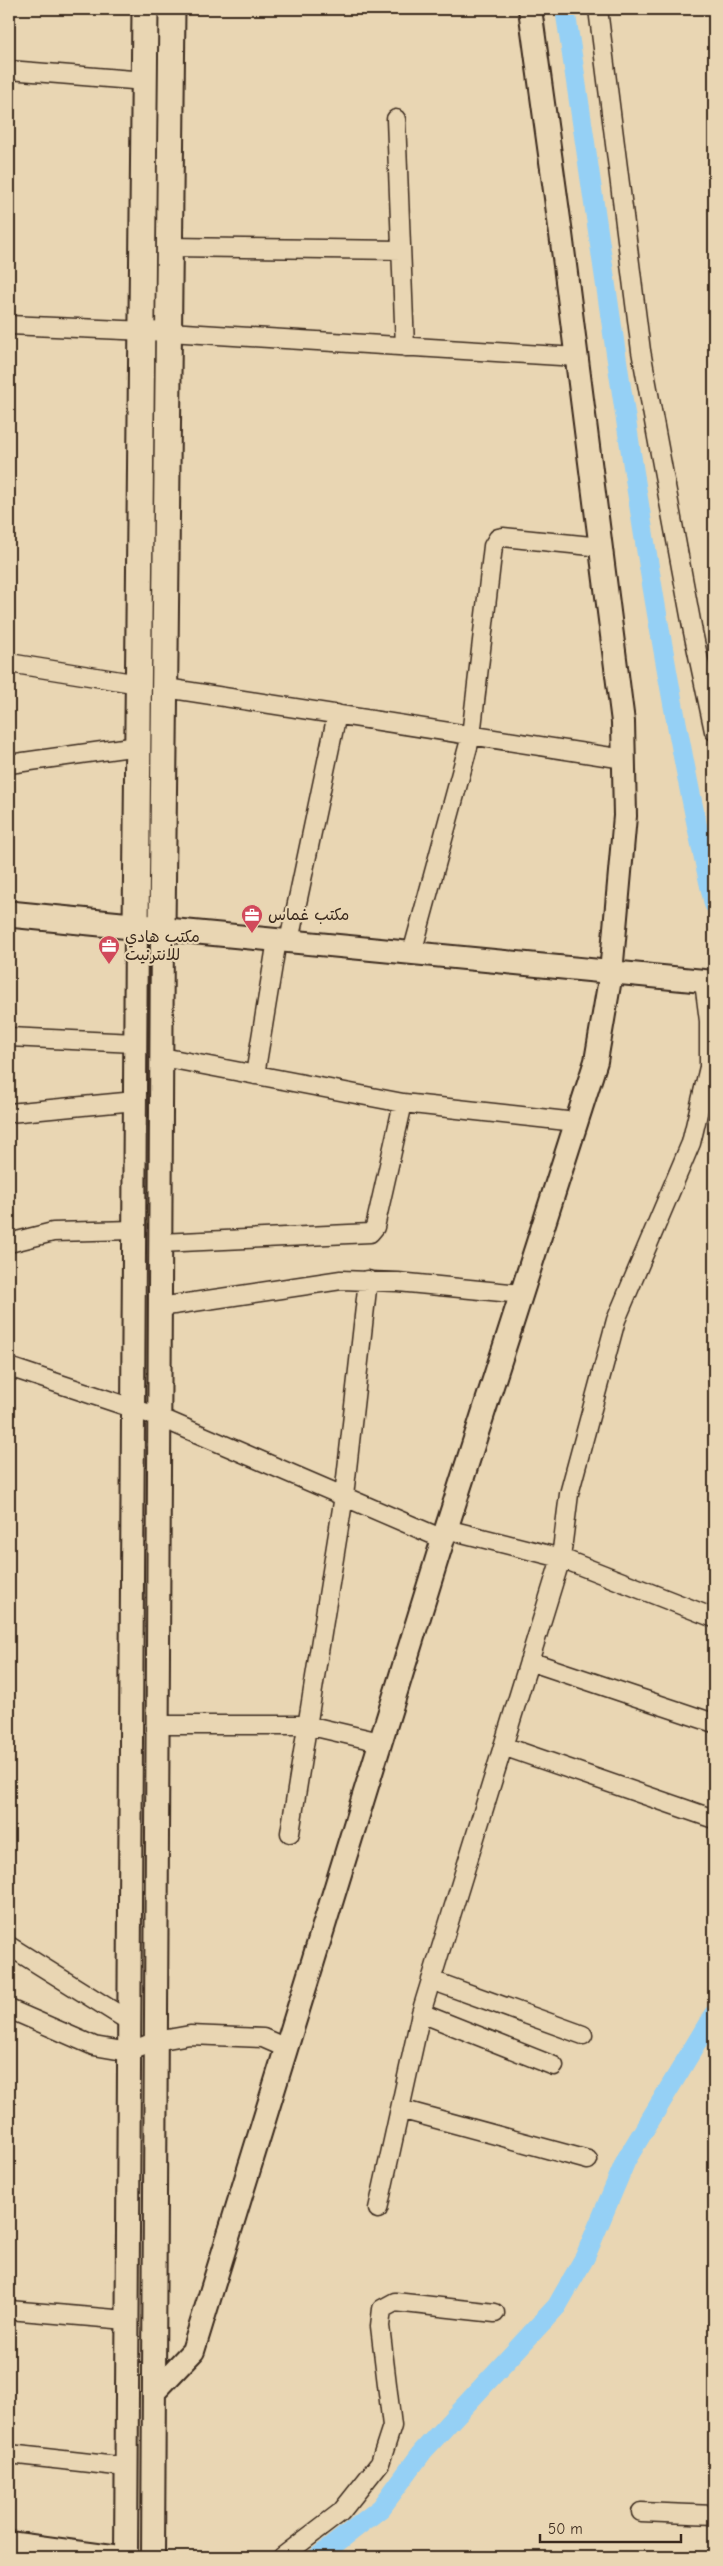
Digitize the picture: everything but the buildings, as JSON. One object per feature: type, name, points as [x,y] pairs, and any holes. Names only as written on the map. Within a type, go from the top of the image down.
[{"type":"main road","points":[[136,927],[146,9]]},
{"type":"main road","points":[[9,914],[162,930],[172,9]]},
{"type":"street","points":[[154,2392],[193,2351],[444,1534],[596,1060],[611,972],[625,816],[623,722],[602,547],[530,9]]},
{"type":"street","points":[[598,9],[641,351],[692,632],[714,731]]},
{"type":"street","points":[[9,70],[145,81]]},
{"type":"street","points":[[396,119],[405,347]]},
{"type":"street","points":[[170,247],[401,250]]},
{"type":"street","points":[[9,325],[169,332],[577,357]]},
{"type":"street","points":[[412,953],[471,736],[493,546],[498,538],[602,547]]},
{"type":"street","points":[[9,663],[139,684]]},
{"type":"street","points":[[166,688],[624,759]]},
{"type":"street","points":[[255,1075],[283,941],[336,714]]},
{"type":"street","points":[[9,764],[138,746]]},
{"type":"street","points":[[126,2557],[136,927]]},
{"type":"street","points":[[152,2557],[162,930],[709,982],[709,1068],[693,1133],[616,1320],[570,1494],[561,1558],[421,2013],[378,2209]]},
{"type":"street","points":[[9,1037],[135,1043]]},
{"type":"street","points":[[162,1057],[403,1103],[576,1122]]},
{"type":"street","points":[[9,1113],[134,1101]]},
{"type":"street","points":[[160,1243],[370,1232],[375,1227],[403,1103]]},
{"type":"street","points":[[9,1243],[53,1232],[134,1230]]},
{"type":"street","points":[[160,1307],[341,1280],[368,1280],[521,1294]]},
{"type":"street","points":[[290,1833],[344,1496],[368,1280]]},
{"type":"street","points":[[9,1367],[159,1417],[344,1496],[444,1534],[561,1558],[714,1618]]},
{"type":"street","points":[[529,1661],[714,1724]]},
{"type":"street","points":[[157,1725],[307,1725],[380,1742]]},
{"type":"street","points":[[503,1746],[714,1818]]},
{"type":"street","points":[[9,1946],[129,2021]]},
{"type":"street","points":[[431,1980],[583,2035]]},
{"type":"street","points":[[9,2010],[94,2046],[129,2052],[156,2041],[190,2035],[263,2038],[286,2048]]},
{"type":"street","points":[[421,2013],[554,2066]]},
{"type":"street","points":[[400,2109],[588,2160]]},
{"type":"street","points":[[282,2557],[341,2512],[380,2463],[392,2426],[380,2326],[382,2309],[395,2302],[494,2313]]},
{"type":"street","points":[[9,2310],[127,2320]]},
{"type":"street","points":[[9,2454],[126,2467]]},
{"type":"street","points":[[642,2512],[714,2515]]},
{"type":"street","points":[[9,2543],[112,2557]]},
{"type":"waterway","points":[[565,9],[650,570],[690,793],[714,904]]},
{"type":"waterway","points":[[318,2557],[381,2508],[423,2451],[557,2306],[585,2257],[626,2160],[714,2014]]},
{"type":"place","name":"مكتب غماس","points":[[252,934]]},
{"type":"place","name":"مكتب هادي للانترنيت","points":[[109,965]]}]
